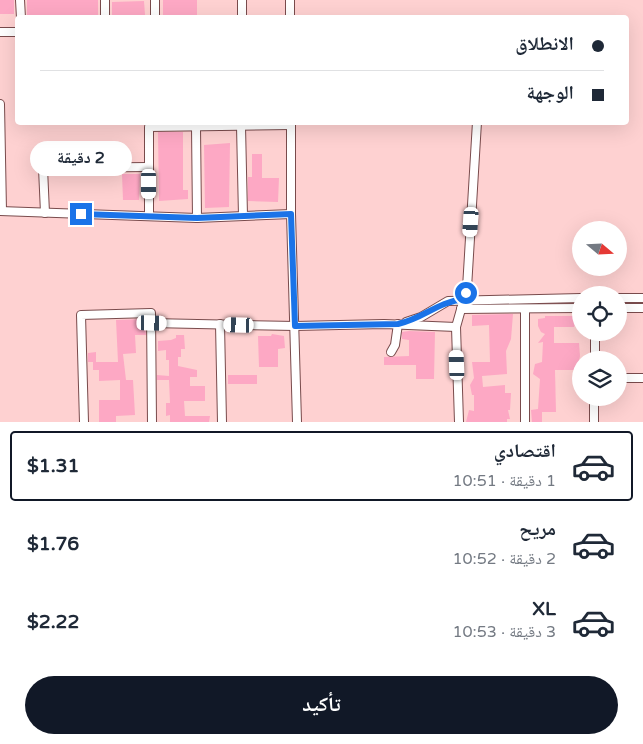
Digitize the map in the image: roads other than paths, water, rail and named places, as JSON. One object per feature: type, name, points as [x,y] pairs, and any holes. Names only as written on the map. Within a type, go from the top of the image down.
[{"type":"street","points":[[20,0],[21,15]]},
{"type":"street","points":[[104,15],[105,0]]},
{"type":"street","points":[[155,0],[155,15]]},
{"type":"street","points":[[242,0],[242,15]]},
{"type":"street","points":[[290,0],[290,15]]},
{"type":"street","points":[[0,32],[15,32]]},
{"type":"street","points":[[0,104],[1,211],[197,218],[291,214]]},
{"type":"street","points":[[149,216],[149,127],[266,125]]},
{"type":"street","points":[[291,125],[291,214],[297,422]]},
{"type":"street","points":[[459,422],[456,327],[465,299],[477,125]]},
{"type":"street","points":[[241,126],[243,216]]},
{"type":"street","points":[[196,127],[197,218]]},
{"type":"street","points":[[45,213],[43,168],[149,167]]},
{"type":"street","points":[[398,324],[414,320],[448,301],[465,299],[572,298]]},
{"type":"street","points":[[627,298],[643,298]]},
{"type":"street","points":[[461,310],[572,308]]},
{"type":"street","points":[[627,308],[643,308]]},
{"type":"street","points":[[525,309],[525,422]]},
{"type":"street","points":[[84,422],[82,315],[152,313],[152,422]]},
{"type":"street","points":[[152,323],[295,326],[398,324],[456,327]]},
{"type":"street","points":[[220,324],[222,422]]},
{"type":"street","points":[[392,352],[398,324]]},
{"type":"street","points":[[627,378],[643,378]]},
{"type":"street","points":[[594,406],[594,422]]}]
